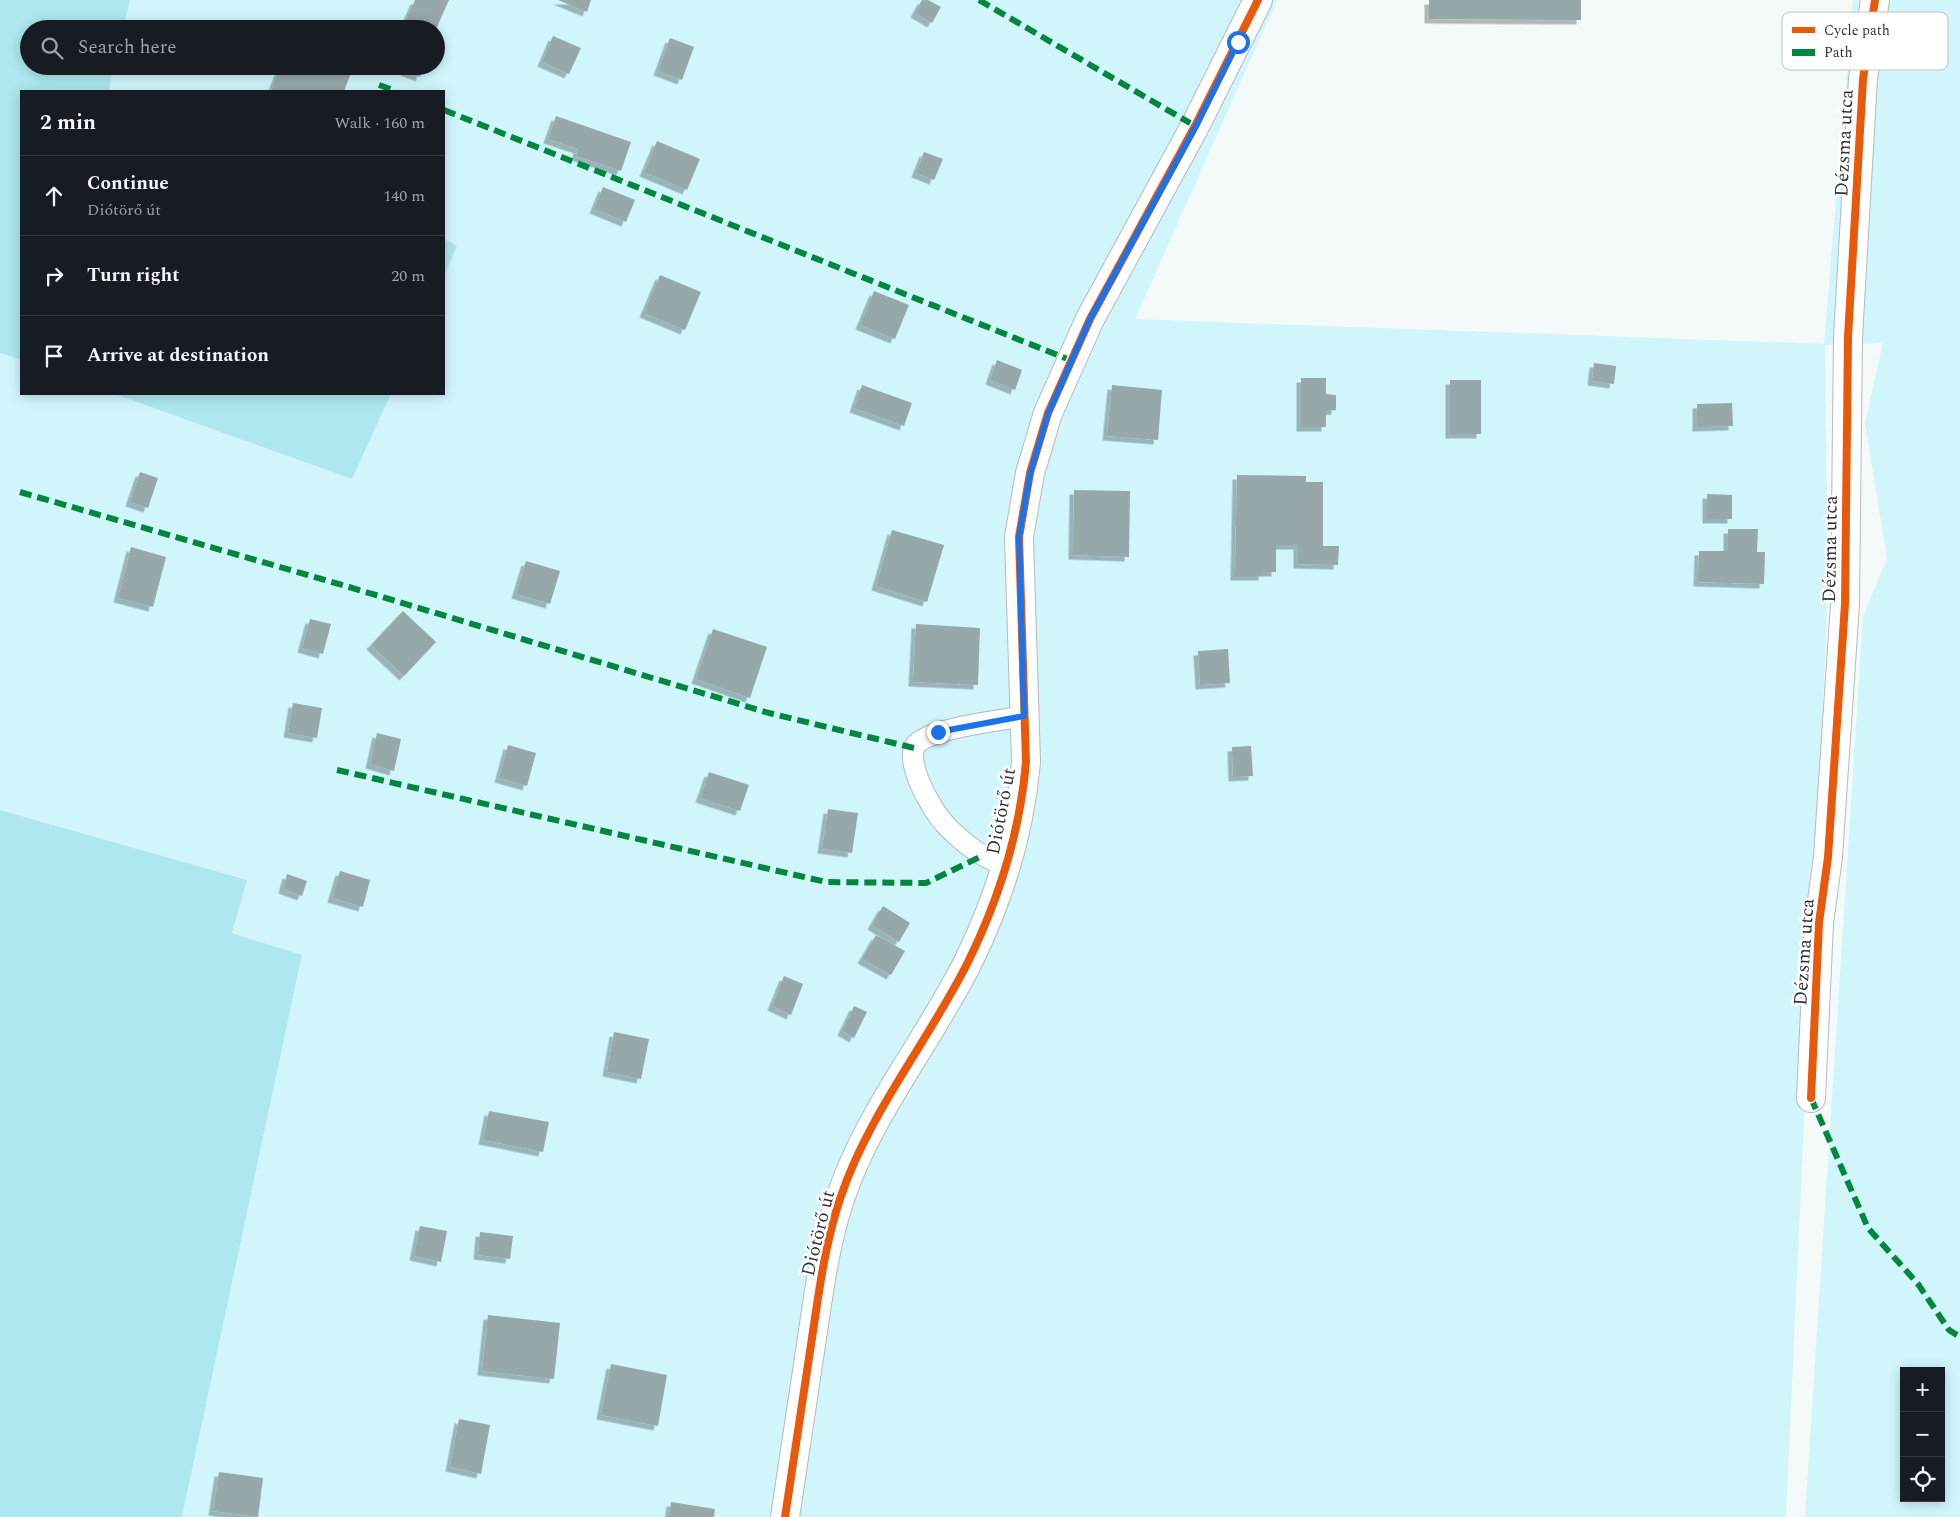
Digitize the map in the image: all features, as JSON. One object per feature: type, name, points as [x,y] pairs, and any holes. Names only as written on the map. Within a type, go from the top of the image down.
[{"type":"street","name":"Diótörő út","points":[[785,1517],[823,1266],[840,1200],[862,1145],[968,963],[991,910],[1006,866],[1023,799],[1026,762],[1019,537],[1030,474],[1048,414],[1090,319],[1196,126],[1258,0]]},
{"type":"street","name":"Dézsma utca","points":[[1811,1098],[1819,923],[1828,857],[1845,604],[1849,318],[1864,70]]},
{"type":"lane","points":[[1006,866],[982,856],[942,822],[923,792],[913,764],[914,748],[918,741],[938,732],[1024,716]]},
{"type":"shaded area","points":[[0,0],[130,0],[125,20],[20,20],[20,75],[112,75],[109,89],[112,90],[20,90],[20,360],[0,353]]},
{"type":"shaded area","points":[[130,0],[1277,0],[1135,319],[1824,344],[1847,70],[1948,70],[1948,12],[1852,12],[1853,0],[1960,0],[1960,1517],[1805,1517],[1863,617],[1887,558],[1865,423],[1883,343],[1825,345],[1828,592],[1786,1517],[182,1517],[302,955],[232,933],[247,880],[0,810],[0,353],[20,360],[20,395],[117,395],[352,479],[391,395],[445,395],[445,274],[457,246],[445,240],[445,90],[109,89],[112,75],[445,75],[445,20],[125,20]]},
{"type":"shaded area","points":[[445,240],[457,246],[445,274]]},
{"type":"shaded area","points":[[117,395],[391,395],[352,479]]},
{"type":"shaded area","points":[[0,810],[247,880],[232,933],[302,955],[182,1517],[0,1517]]},
{"type":"building","points":[[415,0],[449,0],[440,20],[406,20]]},
{"type":"building","points":[[558,0],[591,0],[587,12]]},
{"type":"building","points":[[922,0],[928,0],[941,7],[932,23],[915,13]]},
{"type":"building","points":[[1429,0],[1581,0],[1581,20],[1429,19]]},
{"type":"building","points":[[553,36],[581,48],[569,74],[542,62]]},
{"type":"building","points":[[670,38],[694,47],[682,80],[658,71]]},
{"type":"building","points":[[277,75],[350,75],[344,90],[271,90]]},
{"type":"building","points":[[556,116],[631,142],[621,171],[576,156],[578,149],[548,139]]},
{"type":"building","points":[[657,141],[700,159],[687,190],[644,172]]},
{"type":"building","points":[[924,152],[943,159],[934,180],[916,173]]},
{"type":"building","points":[[603,187],[635,200],[626,222],[594,209]]},
{"type":"building","points":[[660,275],[701,292],[685,330],[644,313]]},
{"type":"building","points":[[874,291],[909,305],[895,339],[860,325]]},
{"type":"building","points":[[997,360],[1022,370],[1015,390],[990,380]]},
{"type":"building","points":[[1594,363],[1616,366],[1614,384],[1592,381]]},
{"type":"building","points":[[1301,378],[1326,378],[1326,394],[1336,395],[1336,410],[1326,411],[1326,427],[1301,427]]},
{"type":"building","points":[[1450,380],[1481,380],[1481,434],[1450,434]]},
{"type":"building","points":[[862,385],[912,403],[904,426],[854,408]]},
{"type":"building","points":[[1112,385],[1162,390],[1158,440],[1107,436]]},
{"type":"building","points":[[1732,403],[1733,426],[1697,427],[1697,404]]},
{"type":"building","points":[[140,472],[158,478],[148,508],[130,502]]},
{"type":"building","points":[[1237,475],[1306,476],[1306,482],[1323,482],[1323,546],[1339,546],[1338,565],[1298,564],[1298,545],[1276,545],[1276,572],[1263,572],[1263,576],[1235,576]]},
{"type":"building","points":[[1074,490],[1130,491],[1129,557],[1073,555]]},
{"type":"building","points":[[1707,494],[1732,495],[1732,519],[1707,519]]},
{"type":"building","points":[[1728,529],[1758,529],[1757,552],[1765,552],[1764,584],[1698,582],[1699,551],[1728,551]]},
{"type":"building","points":[[892,530],[944,545],[927,602],[876,586]]},
{"type":"building","points":[[131,547],[166,557],[153,607],[118,598]]},
{"type":"building","points":[[526,561],[560,571],[550,604],[516,594]]},
{"type":"building","points":[[403,611],[436,642],[404,676],[371,645]]},
{"type":"building","points":[[310,619],[331,624],[323,654],[302,648]]},
{"type":"building","points":[[916,624],[980,628],[978,685],[913,682]]},
{"type":"building","points":[[713,629],[767,647],[750,698],[696,679]]},
{"type":"building","points":[[1228,649],[1230,683],[1200,685],[1198,651]]},
{"type":"building","points":[[293,703],[322,708],[317,738],[288,733]]},
{"type":"building","points":[[377,733],[401,739],[394,771],[370,764]]},
{"type":"building","points":[[508,745],[536,753],[527,786],[499,778]]},
{"type":"building","points":[[1251,746],[1253,776],[1233,777],[1232,747]]},
{"type":"building","points":[[709,772],[749,785],[740,811],[700,798]]},
{"type":"building","points":[[828,809],[858,813],[852,853],[822,849]]},
{"type":"building","points":[[340,871],[370,880],[363,907],[332,898]]},
{"type":"building","points":[[287,874],[307,881],[302,896],[283,889]]},
{"type":"building","points":[[883,906],[910,923],[899,942],[872,925]]},
{"type":"building","points":[[876,935],[905,951],[891,975],[862,959]]},
{"type":"building","points":[[784,976],[803,984],[791,1015],[772,1006]]},
{"type":"building","points":[[854,1006],[867,1012],[854,1038],[842,1031]]},
{"type":"building","points":[[614,1032],[649,1039],[641,1079],[607,1072]]},
{"type":"building","points":[[489,1111],[549,1122],[543,1152],[483,1140]]},
{"type":"building","points":[[420,1226],[447,1231],[441,1262],[414,1256]]},
{"type":"building","points":[[480,1232],[513,1236],[510,1259],[478,1255]]},
{"type":"building","points":[[488,1315],[560,1323],[554,1379],[482,1371]]},
{"type":"building","points":[[611,1364],[667,1375],[658,1426],[601,1415]]},
{"type":"building","points":[[459,1419],[490,1425],[481,1474],[450,1467]]},
{"type":"building","points":[[219,1472],[263,1478],[258,1517],[213,1511]]},
{"type":"building","points":[[671,1502],[715,1509],[714,1517],[669,1517]]},
{"type":"marked path","points":[[979,0],[1195,126]]},
{"type":"marked path","points":[[379,85],[393,90]]},
{"type":"marked path","points":[[445,110],[1070,360]]},
{"type":"marked path","points":[[20,492],[349,587],[769,713],[914,748]]},
{"type":"marked path","points":[[337,770],[826,882],[926,883],[982,856]]},
{"type":"marked path","points":[[1811,1098],[1868,1228],[1918,1284],[1949,1330],[1960,1337]]},
{"type":"cycle path","points":[[785,1517],[823,1268],[830,1233],[840,1199],[866,1137],[968,962],[998,889],[1019,814],[1026,762],[1019,537],[1030,473],[1048,413],[1090,319],[1195,126],[1258,0]]},
{"type":"cycle path","points":[[1873,12],[1875,0]]},
{"type":"cycle path","points":[[1811,1098],[1819,923],[1828,857],[1845,604],[1848,337],[1864,70]]},
{"type":"route","points":[[938,732],[1024,716],[1019,537],[1030,474],[1048,414],[1070,360],[1090,319],[1196,126],[1238,42]]}]
